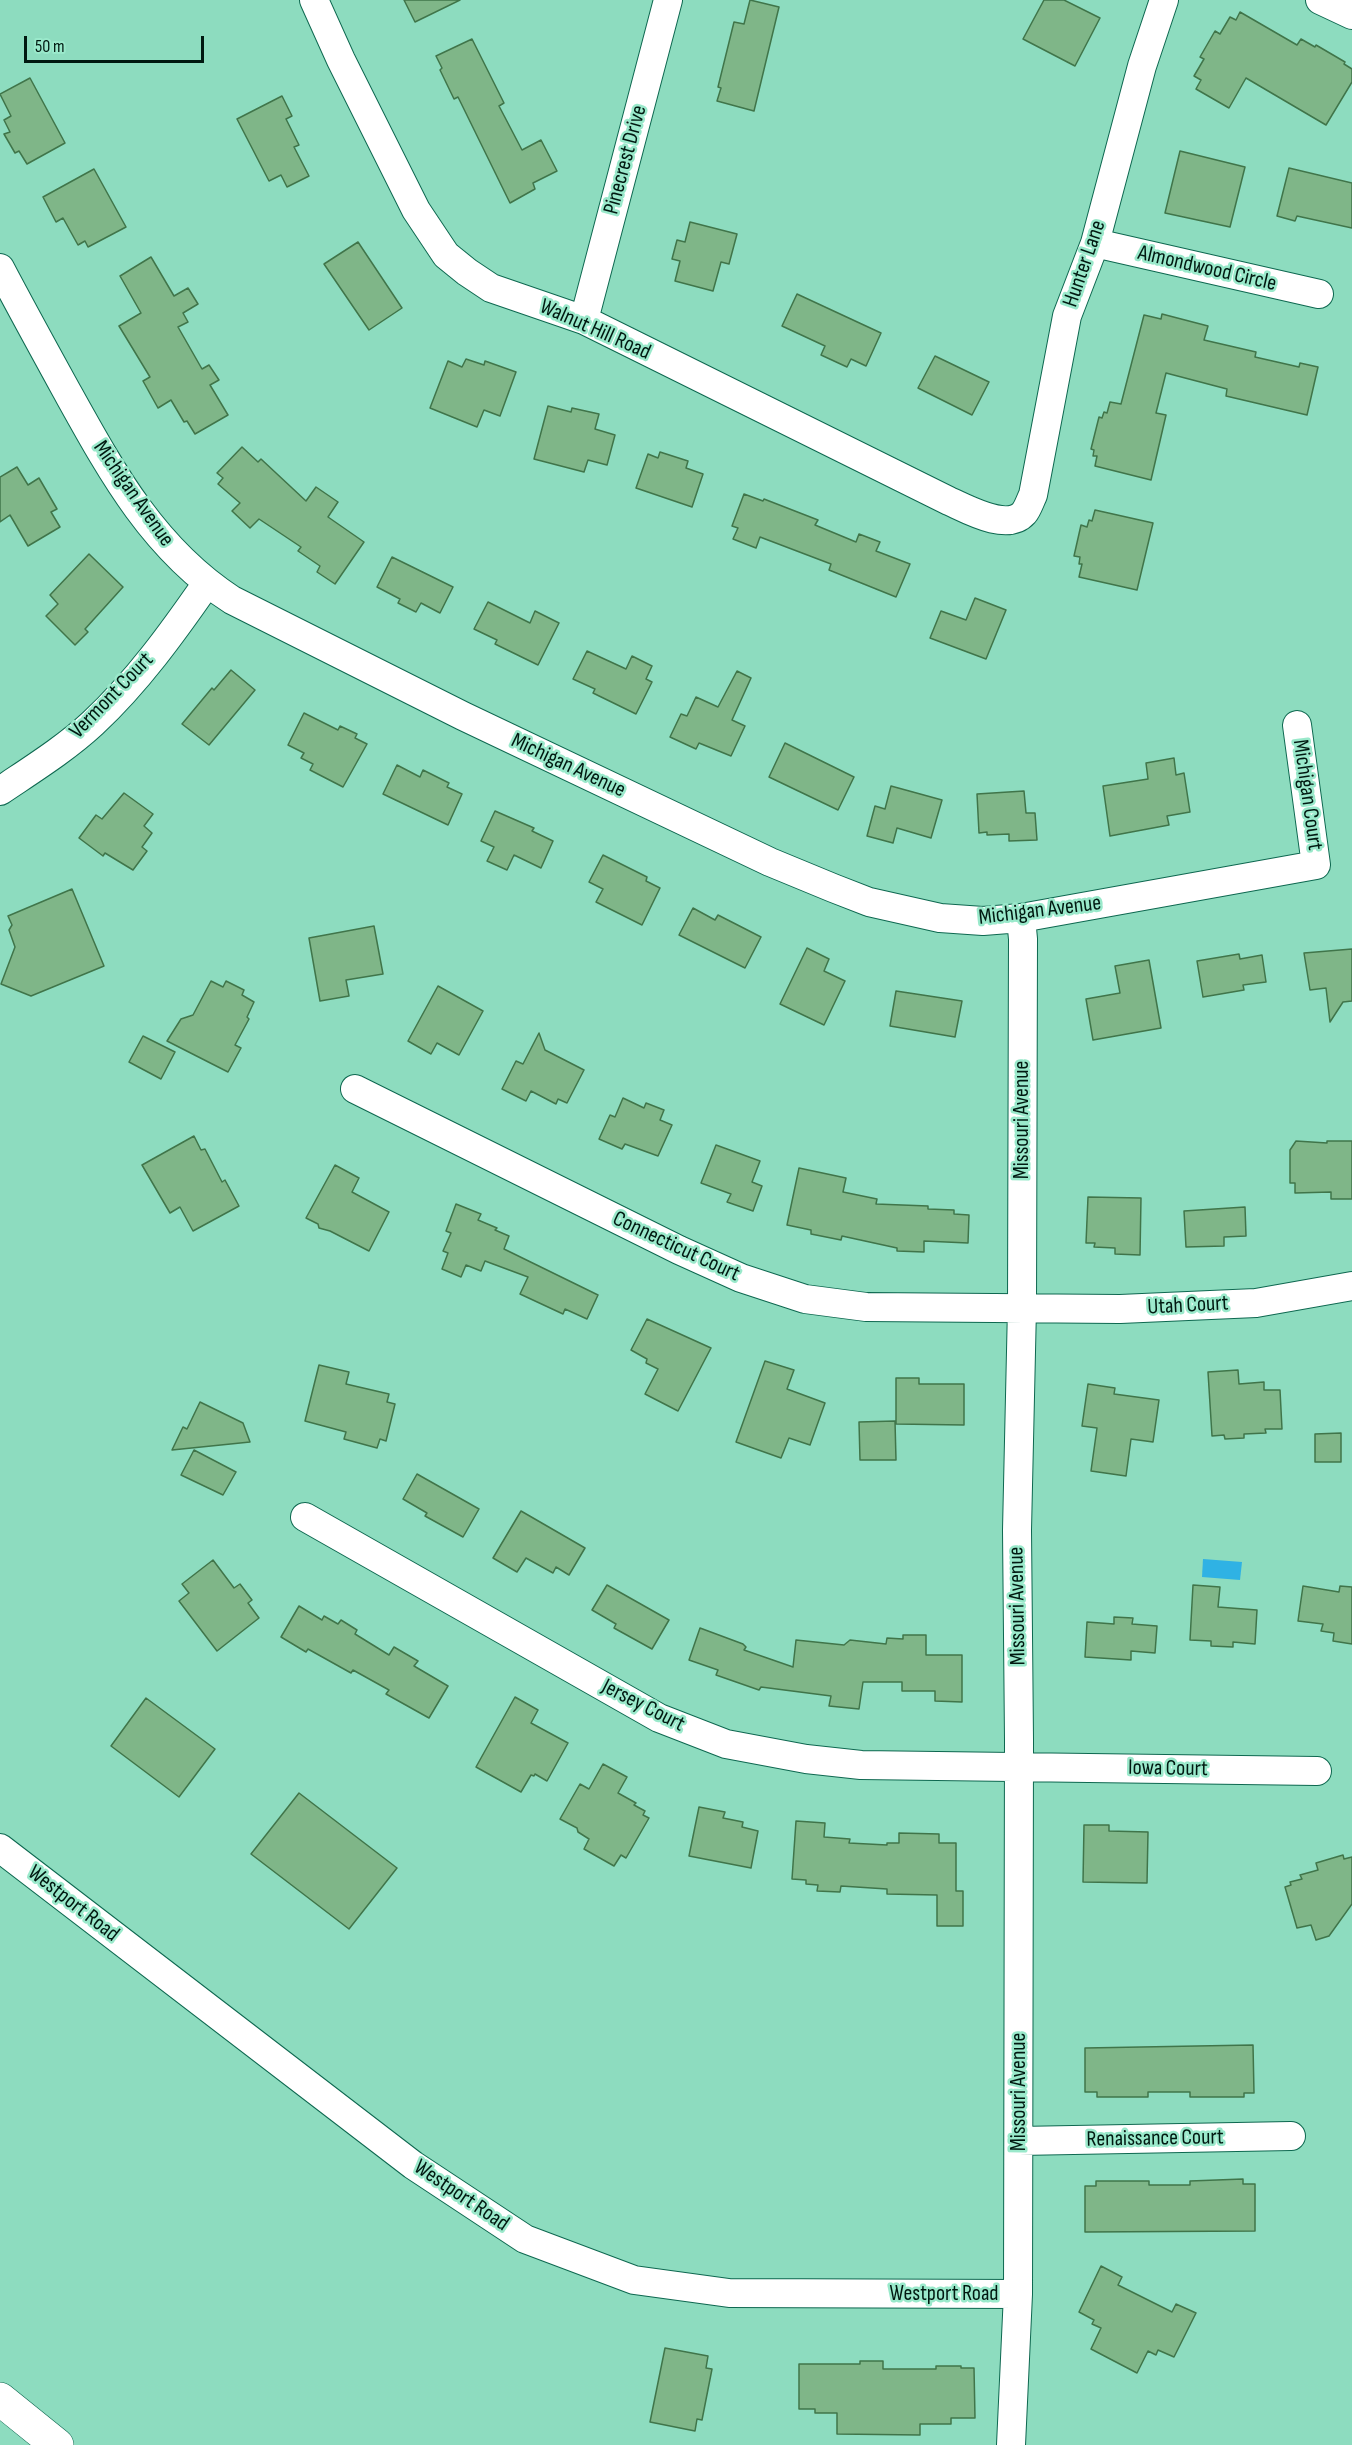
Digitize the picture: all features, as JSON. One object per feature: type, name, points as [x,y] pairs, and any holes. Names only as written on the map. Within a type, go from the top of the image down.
[{"type":"highway","points":[[0,2400],[57,2445]]},
{"type":"street","name":"Walnut Hill Road","points":[[314,0],[341,60],[416,210],[446,255],[466,272],[491,288],[584,320],[948,501],[986,517],[1007,521]]},
{"type":"street","name":"Pinecrest Drive","points":[[584,320],[668,0]]},
{"type":"street","name":"Hunter Lane","points":[[1007,521],[1023,514],[1033,495],[1067,316],[1095,243],[1142,66],[1164,0]]},
{"type":"street","points":[[1320,0],[1352,15]]},
{"type":"street","name":"Almondwood Circle","points":[[1095,243],[1319,294]]},
{"type":"street","name":"Michigan Avenue","points":[[0,268],[7,299],[138,509],[182,562],[207,583],[232,600],[463,716],[770,862],[869,902],[940,918],[983,921],[1021,918],[1316,865]]},
{"type":"street","name":"Vermont Court","points":[[0,791],[43,762],[92,724],[137,676],[207,583]]},
{"type":"street","name":"Michigan Court","points":[[1297,725],[1316,865]]},
{"type":"street","name":"Missouri Avenue","points":[[1011,2445],[1018,2294],[1017,1530],[1022,1307],[1023,939],[1021,918]]},
{"type":"street","name":"Connecticut Court","points":[[355,1089],[679,1250],[773,1290],[805,1299],[866,1307],[1022,1307]]},
{"type":"street","name":"Utah Court","points":[[1022,1307],[1120,1309],[1220,1306],[1256,1303],[1352,1286]]},
{"type":"street","name":"Jersey Court","points":[[305,1517],[659,1718],[726,1744],[806,1759],[861,1765],[1019,1767]]},
{"type":"street","name":"Iowa Court","points":[[1019,1767],[1317,1771]]},
{"type":"street","name":"Westport Road","points":[[0,1848],[413,2164],[525,2239],[634,2280],[729,2293],[1018,2294]]},
{"type":"street","name":"Renaissance Court","points":[[1019,2141],[1291,2136]]},
{"type":"water","points":[[1203,1559],[1242,1562],[1240,1580],[1202,1577]]},
{"type":"building","points":[[404,0],[460,0],[415,22]]},
{"type":"building","points":[[750,0],[779,7],[754,111],[717,101],[721,88],[718,87],[734,22],[744,24]]},
{"type":"building","points":[[1044,0],[1064,0],[1100,18],[1075,66],[1023,39]]},
{"type":"building","points":[[1240,12],[1297,45],[1301,39],[1315,47],[1316,45],[1345,62],[1344,64],[1352,69],[1352,82],[1326,125],[1246,78],[1229,108],[1196,89],[1201,80],[1194,76],[1204,59],[1200,57],[1215,31],[1220,34],[1230,17],[1236,20]]},
{"type":"building","points":[[472,39],[504,103],[499,106],[522,150],[541,140],[557,171],[533,183],[535,189],[510,203],[458,97],[454,99],[436,56]]},
{"type":"building","points":[[30,78],[65,143],[27,164],[19,151],[15,153],[4,134],[10,132],[4,120],[11,116],[0,94]]},
{"type":"building","points":[[282,96],[292,116],[286,119],[299,145],[294,147],[309,176],[287,187],[281,175],[269,181],[237,119]]},
{"type":"building","points":[[1180,151],[1245,167],[1230,227],[1165,213]]},
{"type":"building","points":[[1289,168],[1352,183],[1352,228],[1297,216],[1295,221],[1277,216]]},
{"type":"building","points":[[94,169],[126,227],[88,247],[85,241],[78,245],[63,218],[56,222],[43,197]]},
{"type":"building","points":[[690,222],[737,234],[729,264],[721,262],[713,291],[675,281],[680,261],[672,259],[677,240],[685,242]]},
{"type":"building","points":[[358,242],[402,308],[369,330],[324,264]]},
{"type":"building","points":[[151,257],[174,296],[188,288],[198,304],[183,313],[188,322],[178,327],[202,369],[209,365],[219,380],[210,385],[228,415],[195,434],[187,421],[184,422],[171,400],[158,408],[143,381],[150,377],[119,326],[141,313],[120,276]]},
{"type":"building","points":[[797,294],[881,333],[866,366],[851,359],[847,367],[821,355],[825,346],[782,326]]},
{"type":"building","points":[[1162,314],[1208,326],[1204,340],[1256,352],[1255,357],[1299,367],[1300,363],[1318,367],[1307,415],[1226,396],[1227,389],[1166,373],[1156,413],[1166,415],[1151,480],[1095,466],[1097,456],[1093,456],[1094,450],[1091,449],[1099,417],[1102,418],[1104,412],[1107,413],[1110,402],[1121,404],[1144,315],[1161,319]]},
{"type":"building","points":[[935,356],[989,382],[972,415],[918,388]]},
{"type":"building","points":[[466,359],[484,365],[485,361],[516,372],[500,416],[484,410],[477,427],[430,408],[448,361],[462,367]]},
{"type":"building","points":[[548,406],[571,412],[572,408],[599,414],[595,429],[615,435],[607,465],[588,460],[584,472],[534,459]]},
{"type":"building","points":[[242,447],[258,462],[261,459],[306,501],[316,487],[338,502],[328,517],[364,542],[335,584],[317,572],[320,566],[298,551],[301,547],[259,519],[250,528],[232,511],[240,503],[218,484],[223,478],[217,473]]},
{"type":"building","points":[[660,452],[688,461],[686,468],[703,474],[692,507],[636,488],[648,454],[658,458]]},
{"type":"building","points":[[17,467],[28,485],[39,478],[57,509],[51,512],[60,527],[28,546],[10,515],[0,522],[0,477]]},
{"type":"building","points":[[744,494],[763,501],[764,499],[818,520],[815,525],[856,542],[859,534],[880,542],[876,551],[910,564],[896,597],[829,570],[831,564],[760,537],[756,548],[733,539],[738,528],[732,526]]},
{"type":"building","points":[[1095,510],[1153,523],[1137,590],[1079,577],[1082,564],[1079,564],[1080,557],[1074,556],[1081,525],[1087,527],[1089,520],[1092,521]]},
{"type":"building","points":[[89,554],[123,587],[85,629],[88,632],[75,645],[46,616],[58,604],[50,595]]},
{"type":"building","points":[[392,557],[453,587],[440,613],[421,603],[416,612],[398,603],[400,599],[377,587]]},
{"type":"building","points":[[975,598],[1006,610],[986,659],[930,638],[941,611],[966,620]]},
{"type":"building","points":[[488,602],[530,623],[535,611],[559,623],[538,665],[495,644],[497,640],[474,629]]},
{"type":"building","points":[[587,651],[626,669],[632,656],[652,666],[646,679],[652,682],[636,714],[593,693],[595,689],[573,679]]},
{"type":"building","points":[[231,670],[255,690],[209,745],[182,724],[212,688],[214,690]]},
{"type":"building","points":[[737,671],[751,678],[732,720],[745,726],[731,756],[699,743],[696,749],[670,737],[681,714],[687,716],[696,697],[718,707]]},
{"type":"building","points":[[304,713],[338,730],[340,726],[357,734],[355,738],[367,744],[343,787],[310,770],[313,764],[301,758],[304,753],[288,745]]},
{"type":"building","points":[[785,743],[854,777],[838,810],[769,777]]},
{"type":"building","points":[[1174,758],[1176,775],[1184,773],[1190,812],[1167,816],[1169,825],[1110,836],[1103,786],[1148,779],[1146,763]]},
{"type":"building","points":[[397,765],[420,777],[423,770],[449,783],[447,787],[462,794],[448,825],[383,794]]},
{"type":"building","points":[[891,786],[942,800],[931,838],[897,828],[893,843],[867,836],[875,806],[885,809]]},
{"type":"building","points":[[1024,791],[1026,813],[1035,813],[1037,840],[1009,841],[1009,834],[979,833],[977,794]]},
{"type":"building","points":[[124,793],[153,814],[144,826],[152,833],[142,847],[147,851],[133,870],[105,853],[103,856],[79,838],[96,815],[102,819]]},
{"type":"building","points":[[495,811],[534,828],[532,831],[553,841],[541,868],[514,855],[507,870],[487,861],[494,847],[481,841]]},
{"type":"building","points":[[603,855],[647,877],[646,881],[660,888],[642,925],[596,902],[603,889],[589,882]]},
{"type":"building","points":[[72,889],[104,966],[31,996],[1,984],[15,947],[9,930],[12,925],[8,916]]},
{"type":"building","points":[[693,908],[715,920],[718,915],[761,937],[745,968],[679,935]]},
{"type":"building","points":[[374,926],[383,974],[346,980],[349,996],[320,1001],[309,938]]},
{"type":"building","points":[[807,948],[829,959],[824,971],[845,981],[824,1025],[780,1004]]},
{"type":"building","points":[[1352,949],[1352,1001],[1343,1002],[1330,1022],[1326,988],[1310,990],[1304,953]]},
{"type":"building","points":[[1239,954],[1240,959],[1262,955],[1266,982],[1243,985],[1244,990],[1203,997],[1197,961]]},
{"type":"building","points":[[1149,960],[1161,1028],[1093,1040],[1086,999],[1120,993],[1115,966]]},
{"type":"building","points":[[211,981],[223,987],[226,981],[244,990],[242,995],[254,1002],[247,1017],[249,1019],[235,1045],[241,1048],[228,1072],[167,1041],[181,1019],[193,1015]]},
{"type":"building","points":[[438,986],[483,1011],[459,1055],[437,1043],[431,1054],[408,1041]]},
{"type":"building","points":[[896,991],[962,1001],[955,1037],[890,1026]]},
{"type":"building","points":[[539,1033],[545,1050],[584,1070],[567,1103],[558,1099],[556,1104],[531,1091],[526,1101],[502,1089],[516,1061],[523,1064]]},
{"type":"building","points":[[143,1036],[175,1052],[161,1079],[129,1062]]},
{"type":"building","points":[[623,1098],[644,1108],[646,1103],[664,1110],[660,1120],[672,1125],[658,1156],[625,1144],[622,1149],[599,1139],[610,1115],[615,1117]]},
{"type":"building","points":[[194,1136],[201,1150],[205,1149],[222,1182],[225,1180],[239,1206],[193,1231],[180,1207],[170,1213],[142,1165]]},
{"type":"building","points":[[1296,1141],[1327,1143],[1327,1141],[1352,1141],[1352,1199],[1331,1199],[1331,1192],[1295,1193],[1295,1183],[1290,1183],[1290,1150]]},
{"type":"building","points":[[716,1145],[760,1161],[752,1182],[762,1186],[753,1211],[727,1202],[731,1194],[701,1183]]},
{"type":"building","points":[[335,1165],[359,1178],[352,1192],[389,1212],[369,1251],[330,1231],[319,1228],[318,1224],[306,1218]]},
{"type":"building","points":[[799,1168],[846,1178],[843,1192],[877,1199],[876,1204],[928,1206],[928,1209],[954,1210],[954,1214],[969,1215],[968,1243],[924,1241],[924,1252],[897,1251],[897,1248],[842,1236],[841,1240],[811,1234],[811,1230],[787,1225]]},
{"type":"building","points":[[1088,1197],[1141,1198],[1140,1255],[1115,1254],[1115,1248],[1094,1247],[1095,1243],[1086,1243]]},
{"type":"building","points":[[456,1204],[481,1214],[478,1220],[509,1236],[504,1249],[598,1295],[587,1319],[565,1309],[563,1314],[520,1294],[528,1277],[485,1261],[481,1271],[466,1265],[461,1277],[442,1269],[448,1253],[443,1251],[451,1233],[446,1231]]},
{"type":"building","points":[[1245,1207],[1246,1236],[1224,1237],[1224,1246],[1186,1247],[1184,1211]]},
{"type":"building","points":[[647,1319],[711,1348],[678,1411],[645,1394],[658,1369],[646,1363],[647,1359],[631,1350]]},
{"type":"building","points":[[765,1361],[794,1370],[787,1389],[825,1403],[810,1445],[789,1438],[781,1458],[736,1442]]},
{"type":"building","points":[[319,1365],[349,1372],[346,1384],[389,1394],[387,1402],[395,1404],[386,1441],[380,1439],[377,1448],[344,1439],[346,1432],[305,1421]]},
{"type":"building","points":[[1238,1370],[1239,1384],[1264,1382],[1264,1390],[1280,1390],[1282,1429],[1265,1429],[1266,1433],[1244,1434],[1244,1438],[1225,1439],[1224,1435],[1212,1436],[1208,1372]]},
{"type":"building","points":[[896,1378],[919,1378],[919,1384],[964,1384],[964,1425],[896,1424]]},
{"type":"building","points":[[1088,1384],[1115,1388],[1114,1394],[1159,1400],[1153,1442],[1131,1439],[1126,1476],[1091,1471],[1097,1428],[1082,1426]]},
{"type":"building","points":[[200,1402],[243,1423],[250,1442],[172,1450],[183,1427],[187,1429]]},
{"type":"building","points":[[895,1421],[896,1460],[860,1460],[859,1422]]},
{"type":"building","points":[[1341,1433],[1341,1462],[1315,1462],[1315,1434]]},
{"type":"building","points":[[194,1450],[236,1472],[223,1495],[181,1475]]},
{"type":"building","points":[[417,1474],[479,1509],[463,1537],[425,1516],[427,1513],[403,1499]]},
{"type":"building","points":[[521,1511],[585,1548],[569,1575],[556,1567],[553,1573],[526,1558],[517,1572],[493,1558]]},
{"type":"building","points":[[213,1560],[234,1588],[240,1584],[252,1600],[248,1603],[259,1618],[217,1651],[179,1601],[189,1593],[182,1584]]},
{"type":"building","points":[[607,1585],[669,1620],[652,1649],[614,1628],[616,1624],[592,1610]]},
{"type":"building","points":[[1193,1585],[1220,1587],[1218,1607],[1257,1610],[1255,1644],[1233,1642],[1233,1647],[1211,1646],[1211,1641],[1190,1640]]},
{"type":"building","points":[[1303,1586],[1339,1592],[1340,1586],[1352,1587],[1352,1644],[1333,1641],[1334,1633],[1321,1631],[1323,1624],[1298,1621]]},
{"type":"building","points":[[299,1606],[322,1620],[324,1616],[338,1624],[341,1620],[357,1630],[355,1634],[389,1655],[394,1647],[418,1661],[414,1666],[448,1686],[429,1718],[386,1694],[389,1690],[353,1670],[351,1673],[308,1649],[306,1652],[281,1637]]},
{"type":"building","points":[[1114,1617],[1133,1618],[1132,1624],[1157,1626],[1155,1653],[1131,1651],[1131,1660],[1085,1657],[1087,1622],[1114,1624]]},
{"type":"building","points":[[700,1628],[743,1644],[746,1647],[744,1650],[793,1667],[796,1640],[844,1645],[850,1640],[886,1644],[887,1638],[903,1639],[903,1635],[926,1635],[926,1655],[962,1655],[962,1702],[935,1701],[935,1691],[902,1691],[902,1682],[863,1682],[859,1709],[829,1706],[831,1696],[761,1687],[759,1690],[716,1675],[718,1670],[689,1660]]},
{"type":"building","points":[[515,1697],[538,1710],[531,1723],[568,1743],[547,1781],[535,1774],[531,1775],[521,1792],[476,1767]]},
{"type":"building","points":[[146,1698],[215,1749],[179,1797],[111,1746]]},
{"type":"building","points":[[603,1764],[627,1777],[618,1793],[636,1803],[634,1805],[645,1811],[643,1815],[649,1818],[626,1858],[621,1855],[614,1866],[584,1849],[589,1839],[578,1832],[577,1828],[560,1819],[580,1784],[589,1789]]},
{"type":"building","points":[[299,1793],[397,1868],[349,1929],[251,1854]]},
{"type":"building","points":[[699,1807],[725,1812],[723,1818],[743,1822],[742,1827],[758,1831],[751,1868],[689,1856]]},
{"type":"building","points":[[796,1821],[825,1823],[824,1837],[850,1839],[849,1843],[887,1845],[887,1843],[899,1843],[899,1833],[939,1834],[939,1843],[956,1843],[956,1891],[963,1891],[963,1926],[937,1926],[937,1895],[887,1894],[887,1889],[841,1886],[840,1892],[817,1891],[818,1885],[806,1884],[806,1880],[792,1879]]},
{"type":"building","points":[[1084,1825],[1109,1825],[1109,1831],[1148,1832],[1147,1883],[1083,1882]]},
{"type":"building","points":[[1343,1855],[1344,1859],[1352,1857],[1352,1904],[1329,1936],[1316,1940],[1311,1925],[1297,1928],[1285,1887],[1291,1885],[1290,1882],[1302,1879],[1300,1875],[1318,1870],[1316,1863]]},
{"type":"building","points":[[1253,2045],[1254,2093],[1244,2093],[1244,2097],[1190,2097],[1190,2092],[1148,2092],[1148,2097],[1097,2097],[1097,2092],[1085,2092],[1085,2048]]},
{"type":"building","points":[[1243,2179],[1243,2184],[1255,2184],[1255,2231],[1085,2232],[1085,2186],[1096,2186],[1096,2181],[1149,2181],[1149,2185],[1190,2185],[1190,2181]]},
{"type":"building","points":[[1101,2266],[1122,2277],[1118,2285],[1172,2312],[1176,2304],[1196,2313],[1174,2357],[1158,2350],[1156,2355],[1148,2351],[1137,2373],[1091,2349],[1101,2328],[1092,2324],[1094,2320],[1079,2312]]},
{"type":"building","points":[[665,2348],[708,2356],[706,2368],[712,2369],[702,2420],[697,2419],[695,2431],[650,2422]]},
{"type":"building","points":[[860,2361],[883,2361],[883,2369],[936,2369],[936,2366],[974,2368],[975,2418],[951,2418],[951,2424],[920,2424],[920,2435],[837,2434],[837,2413],[815,2413],[815,2409],[799,2409],[799,2364],[860,2364]]}]
